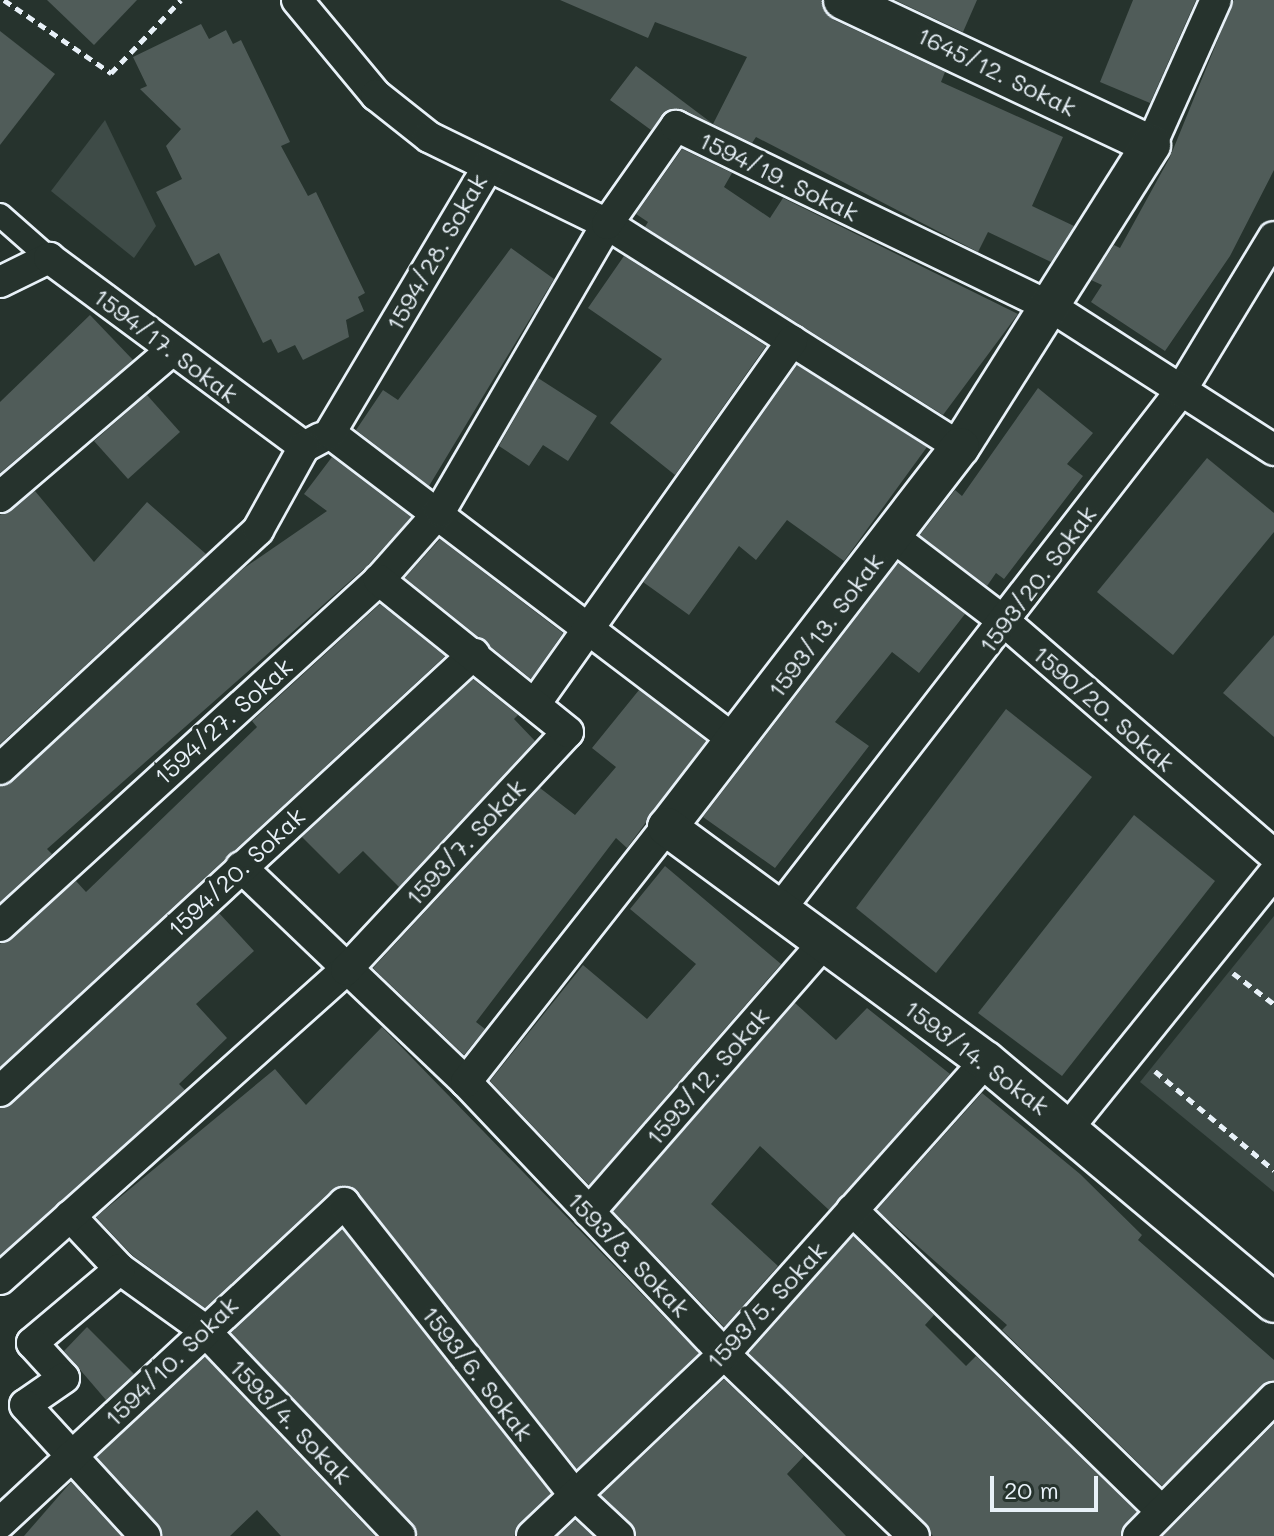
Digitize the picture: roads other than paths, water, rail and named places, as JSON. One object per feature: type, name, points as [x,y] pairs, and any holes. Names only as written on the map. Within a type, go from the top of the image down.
[{"type":"street","name":"1594/28. Sokak","points":[[0,769],[258,530],[488,167],[429,137],[376,95],[297,0]]},
{"type":"street","name":"1645/12. Sokak","points":[[843,0],[1151,145]]},
{"type":"street","points":[[1151,145],[1216,0]]},
{"type":"street","name":"1594/19. Sokak","points":[[440,511],[607,224],[676,126],[1053,308],[1274,450]]},
{"type":"street","name":"1593/13. Sokak","points":[[466,1082],[737,742],[960,447],[1053,308],[1151,145]]},
{"type":"street","points":[[488,167],[607,224],[960,447]]},
{"type":"street","points":[[0,215],[49,258],[0,282]]},
{"type":"street","name":"1593/20. Sokak","points":[[780,909],[1180,392],[1274,237]]},
{"type":"street","name":"1594/17. Sokak","points":[[49,258],[172,350],[317,440],[440,511],[737,742]]},
{"type":"street","points":[[379,580],[535,704],[792,341]]},
{"type":"street","points":[[0,497],[172,350]]},
{"type":"street","name":"1594/27. Sokak","points":[[0,926],[379,580],[440,511]]},
{"type":"street","name":"1590/20. Sokak","points":[[892,536],[1005,622],[1274,855]]},
{"type":"street","name":"1594/20. Sokak","points":[[0,1091],[474,654]]},
{"type":"street","name":"1593/7. Sokak","points":[[0,1279],[346,970],[568,732],[535,704]]},
{"type":"street","name":"1593/14. Sokak","points":[[667,827],[986,1061],[1069,1127],[1274,1303]]},
{"type":"street","name":"1593/8. Sokak","points":[[241,867],[466,1082],[724,1354],[897,1530]]},
{"type":"street","points":[[1069,1127],[1274,873]]},
{"type":"street","name":"1593/12. Sokak","points":[[589,1212],[825,941]]},
{"type":"street","name":"1593/5. Sokak","points":[[532,1536],[724,1354],[986,1061]]},
{"type":"street","name":"1594/10. Sokak","points":[[0,1523],[202,1328],[344,1203]]},
{"type":"street","name":"1593/6. Sokak","points":[[344,1203],[575,1495],[619,1536]]},
{"type":"street","points":[[852,1210],[1162,1511]]},
{"type":"street","name":"1593/4. Sokak","points":[[70,1216],[120,1269],[202,1328],[400,1536]]},
{"type":"street","points":[[120,1269],[32,1343],[64,1378],[25,1405],[145,1536]]},
{"type":"street","points":[[1138,1536],[1274,1398]]}]
